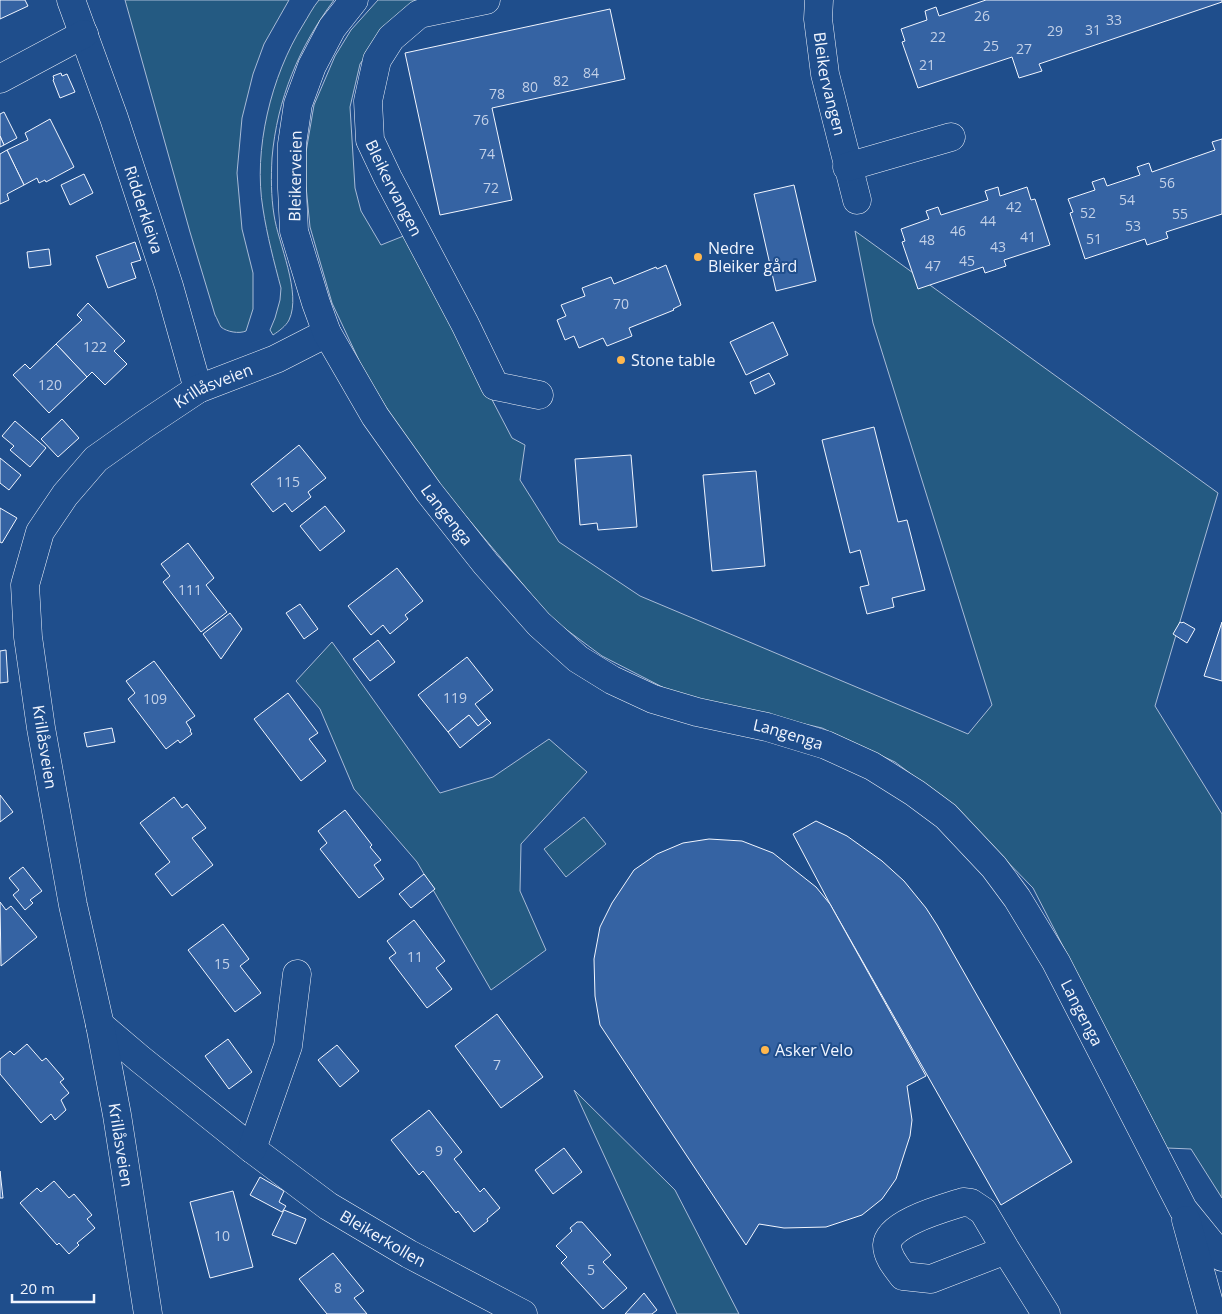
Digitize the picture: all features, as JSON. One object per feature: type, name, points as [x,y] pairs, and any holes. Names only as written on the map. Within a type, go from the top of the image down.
[{"type":"street","name":"Ridderkleiva","points":[[71,0],[114,118],[169,286],[198,390]]},
{"type":"street","name":"Bleikerveien","points":[[327,332],[294,231],[292,144],[298,104],[312,66],[332,28],[354,0]]},
{"type":"street","name":"Bleikervangen","points":[[486,0],[419,14],[392,38],[377,60],[368,101],[370,140],[495,386],[539,395]]},
{"type":"street","name":"Bleikervangen","points":[[819,0],[818,18],[825,74],[857,200]]},
{"type":"street","points":[[0,79],[84,34]]},
{"type":"street","points":[[848,167],[951,137]]},
{"type":"street","name":"Krillåsveien","points":[[148,1314],[117,1115],[100,1025],[73,905],[41,728],[28,637],[25,585],[40,532],[65,495],[96,459],[198,390],[276,359],[327,332]]},
{"type":"street","name":"Langenga","points":[[327,332],[375,416],[429,492],[486,564],[539,624],[578,659],[612,680],[653,699],[697,712],[775,729],[826,745],[872,766],[915,793],[946,816],[970,840],[994,867],[1017,898],[1056,962],[1183,1209],[1214,1314]]},
{"type":"street","points":[[252,1150],[288,1046],[297,974]]},
{"type":"street","name":"Bleikerkollen","points":[[100,1025],[252,1150],[328,1206],[408,1254],[522,1314]]},
{"type":"street","name":"Langenga","points":[[1183,1209],[1222,1258]]},
{"type":"street","points":[[1006,1250],[1046,1314]]},
{"type":"street","points":[[1214,1314],[1222,1306]]},
{"type":"shaded area","points":[[125,0],[289,0],[264,44],[253,74],[242,118],[237,173],[242,229],[253,273],[253,309],[246,331],[237,332],[224,329],[215,315]]},
{"type":"shaded area","points":[[319,0],[334,0],[321,18],[300,55],[285,94],[275,136],[271,172],[273,208],[293,296],[289,320],[273,335],[270,330],[280,300],[281,288],[263,209],[261,163],[263,138],[267,114],[282,67],[292,45]]},
{"type":"shaded area","points":[[378,0],[431,0],[384,29],[360,64],[350,107],[355,188],[361,211],[381,245],[406,235],[512,438],[525,445],[520,480],[559,542],[640,596],[968,734],[992,705],[873,323],[855,231],[1218,493],[1155,706],[1222,814],[1222,1198],[1191,1149],[1167,1148],[1033,888],[951,804],[895,762],[822,728],[676,694],[602,656],[552,619],[444,490],[403,435],[364,371],[332,303],[310,227],[306,186],[306,152],[314,105],[335,56],[351,30]]},
{"type":"shaded area","points":[[332,642],[440,793],[493,777],[549,739],[587,772],[521,844],[520,891],[546,950],[491,990],[417,862],[354,789],[320,709],[296,681]]},
{"type":"shaded area","points":[[584,817],[606,844],[566,877],[544,849]]},
{"type":"shaded area","points":[[574,1090],[675,1190],[739,1314],[677,1314]]},
{"type":"building","points":[[0,0],[25,0],[28,6],[0,19]]},
{"type":"building","points":[[986,0],[1222,0],[1222,2],[1039,64],[1042,71],[1019,78],[1012,57],[918,88],[902,42],[905,41],[901,29],[927,20],[925,11],[936,7],[939,16]]},
{"type":"building","points":[[610,9],[625,79],[492,108],[512,200],[440,215],[405,53]]},
{"type":"building","points":[[61,73],[62,76],[67,74],[75,92],[60,98],[53,76]]},
{"type":"building","points":[[4,112],[17,138],[4,145],[0,136],[0,114]]},
{"type":"building","points":[[50,119],[74,167],[46,182],[45,180],[39,183],[37,178],[24,185],[7,150],[28,140],[25,133]]},
{"type":"building","points":[[0,136],[4,145],[0,147]]},
{"type":"building","points":[[1222,139],[1222,214],[1166,232],[1168,238],[1147,245],[1145,239],[1085,259],[1070,213],[1073,212],[1068,199],[1095,190],[1092,182],[1104,178],[1107,186],[1140,175],[1137,167],[1149,163],[1152,172],[1215,150],[1212,142]]},
{"type":"building","points":[[7,150],[24,185],[7,194],[9,200],[0,204],[0,154]]},
{"type":"building","points":[[84,174],[93,193],[70,205],[61,185]]},
{"type":"building","points":[[794,185],[816,281],[776,291],[754,194]]},
{"type":"building","points":[[998,187],[1000,196],[1027,187],[1031,200],[1035,199],[1050,245],[1004,260],[1006,266],[985,273],[983,267],[918,289],[902,242],[905,241],[901,229],[929,219],[926,211],[938,207],[941,215],[988,200],[985,191]]},
{"type":"building","points":[[135,242],[141,260],[131,263],[136,278],[108,288],[96,256]]},
{"type":"building","points":[[49,249],[51,265],[29,268],[27,252]]},
{"type":"building","name":"Nedre Bleiker gård","points":[[666,265],[681,305],[674,310],[629,328],[632,336],[607,346],[603,338],[579,348],[574,336],[565,340],[557,320],[566,316],[561,305],[585,296],[582,288],[611,277],[614,284],[656,267],[657,269]]},
{"type":"building","points":[[88,303],[125,341],[114,351],[127,364],[105,385],[92,372],[87,377],[56,344],[82,320],[77,315]]},
{"type":"building","points":[[773,322],[788,355],[746,375],[730,342]]},
{"type":"building","points":[[56,344],[87,377],[49,413],[13,375],[25,364],[30,369]]},
{"type":"building","points":[[769,373],[775,384],[755,394],[750,382]]},
{"type":"building","points":[[62,419],[79,438],[58,457],[41,439]]},
{"type":"building","points":[[15,421],[46,448],[30,467],[10,450],[14,446],[2,436]]},
{"type":"building","points":[[874,427],[898,522],[907,520],[925,590],[892,598],[894,607],[867,614],[860,587],[869,585],[860,550],[850,553],[822,440]]},
{"type":"building","points":[[299,445],[326,478],[308,492],[311,497],[292,512],[285,503],[273,512],[251,484]]},
{"type":"building","points":[[631,455],[637,527],[598,530],[597,523],[580,525],[575,459]]},
{"type":"building","points":[[0,458],[21,475],[9,490],[0,483]]},
{"type":"building","points":[[756,471],[765,566],[712,571],[703,475]]},
{"type":"building","points":[[325,506],[345,531],[320,551],[300,526]]},
{"type":"building","points":[[0,508],[17,518],[2,543],[0,542]]},
{"type":"building","points":[[188,543],[214,578],[206,585],[227,612],[201,632],[163,582],[170,576],[161,564]]},
{"type":"building","points":[[397,568],[423,601],[405,615],[408,619],[390,634],[383,625],[371,635],[348,606]]},
{"type":"building","points":[[300,604],[318,629],[304,639],[286,613]]},
{"type":"building","points":[[230,613],[242,629],[221,659],[203,634]]},
{"type":"building","points":[[1180,622],[1195,629],[1187,643],[1173,634]]},
{"type":"building","points":[[1222,622],[1222,681],[1204,676]]},
{"type":"building","points":[[378,640],[395,662],[370,681],[353,659]]},
{"type":"building","points":[[6,650],[8,682],[0,683],[0,651]]},
{"type":"building","points":[[467,657],[493,690],[475,704],[487,719],[478,726],[469,715],[448,732],[418,695]]},
{"type":"building","points":[[154,661],[195,716],[186,722],[192,734],[180,743],[178,740],[166,749],[128,699],[135,693],[126,681]]},
{"type":"building","points":[[288,693],[318,733],[309,739],[326,761],[301,781],[254,719]]},
{"type":"building","points":[[469,715],[478,726],[487,719],[491,723],[460,748],[448,732]]},
{"type":"building","points":[[112,728],[115,742],[87,747],[84,733]]},
{"type":"building","points":[[0,795],[13,812],[0,822]]},
{"type":"building","points":[[174,797],[182,808],[187,804],[206,828],[192,838],[213,865],[172,896],[155,874],[170,862],[140,823]]},
{"type":"building","points":[[345,810],[381,860],[374,865],[384,879],[359,898],[320,849],[327,843],[318,831]]},
{"type":"building","points":[[816,821],[847,836],[882,861],[904,881],[926,908],[1072,1162],[1001,1205],[830,904],[793,834]]},
{"type":"building","name":"Asker Velo","points":[[709,839],[742,841],[773,853],[816,887],[830,904],[926,1076],[907,1086],[912,1120],[910,1136],[896,1179],[882,1199],[862,1215],[826,1227],[784,1228],[759,1224],[746,1245],[600,1025],[595,996],[594,959],[600,927],[612,903],[634,870],[657,854],[683,843]]},
{"type":"building","points":[[23,867],[42,891],[30,900],[33,903],[25,910],[13,895],[19,890],[9,878]]},
{"type":"building","points":[[424,874],[435,889],[411,908],[399,894]]},
{"type":"building","points":[[0,902],[6,910],[11,906],[37,937],[1,966]]},
{"type":"building","points":[[414,920],[445,961],[436,968],[452,989],[427,1008],[389,958],[396,953],[387,941]]},
{"type":"building","points":[[223,924],[249,959],[240,966],[261,993],[235,1012],[188,950]]},
{"type":"building","points":[[497,1014],[543,1077],[501,1108],[455,1046]]},
{"type":"building","points":[[228,1039],[252,1072],[229,1089],[205,1056]]},
{"type":"building","points":[[27,1044],[42,1061],[46,1058],[64,1079],[60,1082],[69,1093],[61,1100],[66,1110],[55,1120],[51,1114],[41,1123],[0,1074],[0,1059],[10,1051],[14,1055]]},
{"type":"building","points":[[337,1045],[359,1071],[340,1087],[318,1060]]},
{"type":"building","points":[[429,1110],[462,1152],[454,1159],[480,1192],[484,1188],[500,1208],[474,1232],[458,1211],[456,1213],[423,1171],[419,1175],[391,1140]]},
{"type":"building","points":[[564,1148],[582,1172],[553,1194],[535,1170]]},
{"type":"building","points":[[0,1171],[3,1198],[0,1198]]},
{"type":"building","points":[[260,1177],[284,1191],[279,1202],[286,1206],[282,1212],[250,1195]]},
{"type":"building","points":[[54,1181],[69,1198],[74,1194],[92,1215],[87,1219],[95,1228],[77,1243],[79,1245],[69,1254],[59,1243],[57,1245],[20,1203],[37,1188],[41,1192]]},
{"type":"building","points":[[233,1191],[253,1267],[210,1278],[190,1202]]},
{"type":"building","points":[[284,1210],[306,1219],[296,1244],[272,1235]]},
{"type":"building","points":[[577,1222],[582,1222],[611,1255],[603,1262],[627,1288],[603,1309],[561,1263],[567,1257],[556,1246],[572,1231],[570,1228]]},
{"type":"building","points":[[333,1253],[364,1291],[354,1298],[367,1314],[327,1314],[299,1279]]},
{"type":"building","points":[[644,1293],[657,1310],[652,1314],[625,1314]]},
{"type":"place","name":"Nedre Bleiker gård","points":[[698,257]]},
{"type":"place","name":"Stone table","points":[[621,360]]},
{"type":"place","name":"Asker Velo","points":[[765,1050]]}]
